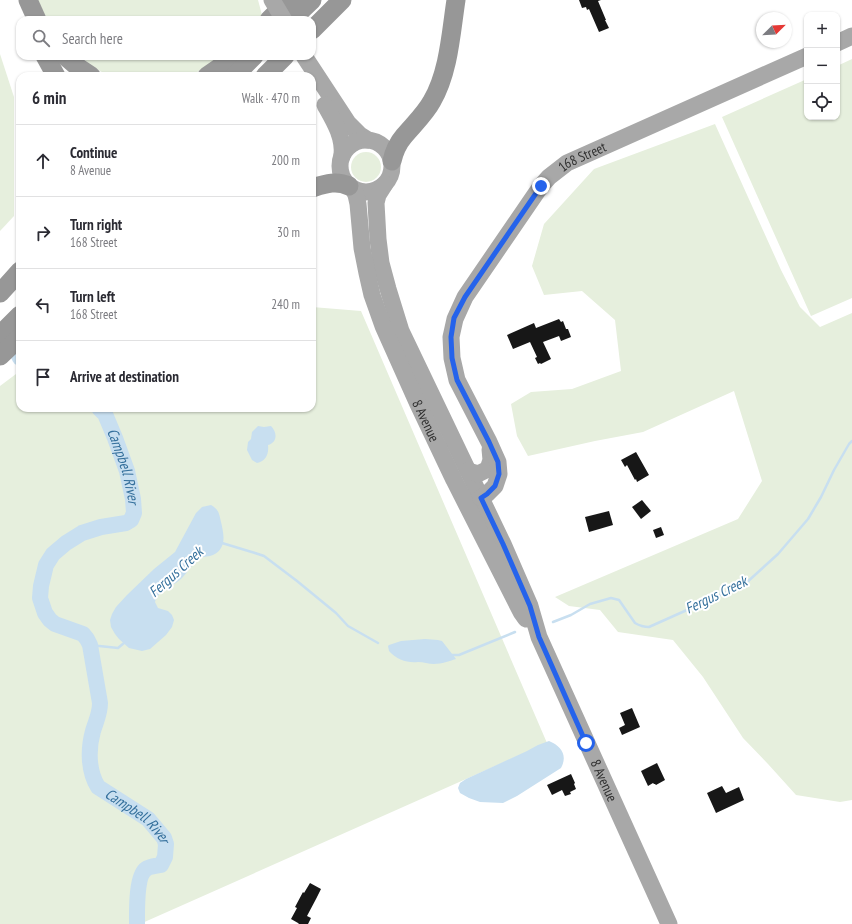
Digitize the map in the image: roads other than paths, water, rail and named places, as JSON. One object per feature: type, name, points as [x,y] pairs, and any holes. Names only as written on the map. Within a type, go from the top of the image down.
[{"type":"highway","points":[[18,0],[24,16]]},
{"type":"highway","points":[[28,0],[35,16]]},
{"type":"highway","points":[[273,16],[290,0]]},
{"type":"highway","points":[[295,16],[312,0]]},
{"type":"highway","points":[[316,26],[342,0]]},
{"type":"highway","points":[[392,161],[402,139],[424,114],[438,88],[449,50],[456,0]]},
{"type":"highway","points":[[47,60],[54,72]]},
{"type":"highway","points":[[70,60],[85,72]]},
{"type":"highway","points":[[213,72],[228,60]]},
{"type":"highway","points":[[238,72],[250,60]]},
{"type":"highway","points":[[269,72],[281,60]]},
{"type":"highway","points":[[316,187],[335,182],[351,187]]},
{"type":"highway","points":[[0,293],[16,275]]},
{"type":"highway","points":[[0,306],[16,290]]},
{"type":"highway","points":[[0,335],[16,319]]},
{"type":"highway","points":[[0,356],[16,341]]},
{"type":"main road","points":[[272,0],[282,16]]},
{"type":"main road","points":[[840,42],[852,36]]},
{"type":"main road","name":"168 Street","points":[[481,498],[495,486],[499,474],[498,462],[457,380],[452,358],[451,337],[454,318],[465,297],[541,186],[556,171],[567,163],[804,57]]},
{"type":"main road","points":[[306,60],[311,72]]},
{"type":"main road","points":[[307,60],[315,72]]},
{"type":"main road","points":[[316,74],[348,123],[360,135],[368,140]]},
{"type":"main road","points":[[316,84],[340,135],[342,156]]},
{"type":"main road","points":[[360,140],[374,141],[382,145],[388,152],[392,161],[391,174],[385,184],[378,189],[367,192],[362,192],[351,187],[343,179],[340,171],[340,162],[346,149],[360,140]]},
{"type":"main road","name":"8 Avenue","points":[[385,184],[378,195],[376,206],[378,245],[381,264],[401,331],[503,544],[530,606],[539,637],[669,924]]},
{"type":"main road","name":"8 Avenue","points":[[351,187],[356,195],[358,204],[362,248],[368,280],[379,316],[393,351],[454,480],[520,612],[539,637]]},
{"type":"main road","points":[[393,351],[408,364],[460,478],[471,492],[481,498]]},
{"type":"main road","name":"168 Street","points":[[468,471],[478,474],[488,469],[491,460],[489,442]]},
{"type":"water","points":[[258,426],[271,426],[276,437],[274,442],[268,445],[268,451],[265,459],[257,463],[252,460],[247,450],[252,432]]},
{"type":"water","points":[[211,505],[216,508],[220,516],[223,536],[221,549],[213,555],[202,557],[198,560],[182,578],[157,597],[155,602],[158,608],[168,611],[174,620],[172,627],[166,635],[150,649],[142,651],[129,648],[119,639],[111,627],[110,620],[116,607],[154,569],[175,552],[196,513],[202,507]]},
{"type":"water","points":[[425,639],[442,641],[456,659],[437,664],[410,662],[399,659],[389,651],[389,645],[401,641]]},
{"type":"water","points":[[549,741],[560,748],[562,752],[564,759],[561,768],[517,796],[503,803],[480,802],[460,793],[458,788],[460,783],[466,779]]},
{"type":"waterway","name":"Fergus Creek","points":[[103,412],[115,438],[127,471],[133,499],[134,513],[131,520],[126,523],[101,527],[82,533],[66,543],[53,554],[46,565],[40,598],[45,613],[50,620],[55,624],[83,634],[90,645],[100,703],[99,714],[91,738],[90,752],[92,774],[98,787],[148,819],[164,838],[166,844],[165,857],[161,865],[146,869],[140,879],[137,924]]},
{"type":"waterway","name":"Fergus Creek","points":[[553,622],[571,615],[590,604],[611,598],[619,600],[635,623],[649,627],[745,584],[778,554],[808,519],[834,470],[852,441]]},
{"type":"waterway","name":"Fergus Creek","points":[[222,543],[264,556],[336,613],[348,626],[378,643]]},
{"type":"waterway","name":"Fergus Creek","points":[[451,655],[459,655],[515,632]]},
{"type":"waterway","name":"Fergus Creek","points":[[90,645],[118,648],[124,643],[125,640]]},
{"type":"water label","name":"Campbell River","points":[[121,467]]},
{"type":"water label","name":"Campbell River","points":[[133,818]]}]
